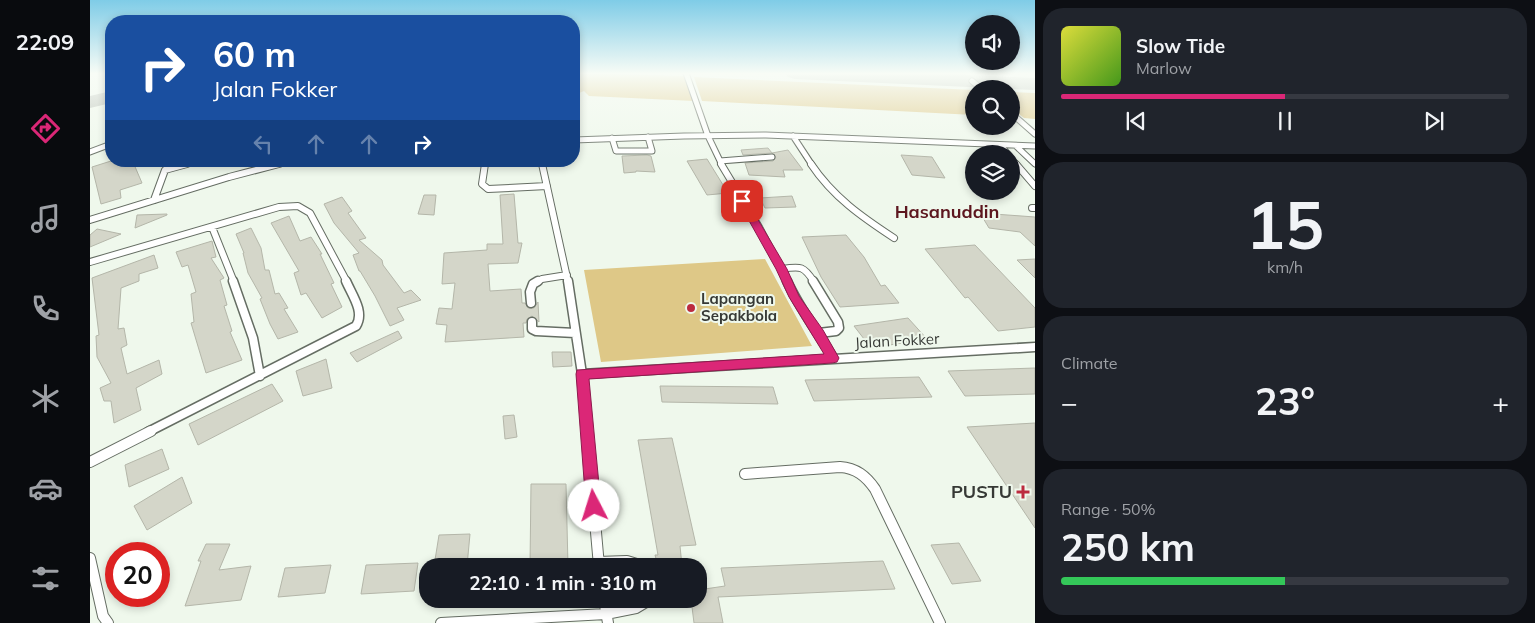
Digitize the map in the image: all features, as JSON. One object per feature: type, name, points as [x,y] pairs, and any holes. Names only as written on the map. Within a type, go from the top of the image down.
[{"type":"lane","points":[[696,102],[708,136],[720,161],[782,269],[794,297],[819,333],[832,358]]},
{"type":"lane","points":[[1020,122],[1035,134]]},
{"type":"lane","points":[[612,138],[616,152],[652,151],[648,136]]},
{"type":"lane","points":[[580,140],[648,136],[793,136],[980,145]]},
{"type":"lane","points":[[793,136],[822,180],[842,201],[894,238]]},
{"type":"lane","points":[[90,152],[105,146]]},
{"type":"lane","points":[[1020,146],[1035,146]]},
{"type":"lane","points":[[1020,150],[1035,164]]},
{"type":"lane","points":[[720,161],[772,157]]},
{"type":"lane","points":[[154,200],[166,167]]},
{"type":"lane","points":[[165,170],[176,167]]},
{"type":"lane","points":[[90,220],[259,167]]},
{"type":"lane","points":[[484,167],[482,184],[488,188],[548,186]]},
{"type":"lane","points":[[543,167],[567,274],[582,374],[598,558]]},
{"type":"lane","points":[[1020,168],[1035,186]]},
{"type":"lane","points":[[90,262],[284,206],[296,205],[304,207],[310,213],[344,276],[360,312],[360,320],[356,326],[90,462]]},
{"type":"lane","points":[[212,227],[257,351],[260,376]]},
{"type":"lane","points":[[782,269],[798,266],[807,271],[838,322],[840,328],[836,331],[819,333]]},
{"type":"lane","points":[[531,302],[530,292],[533,284],[542,279],[567,274]]},
{"type":"lane","points":[[532,322],[532,329],[536,331],[575,333]]},
{"type":"lane","name":"Jalan Fokker","points":[[582,374],[1035,347]]},
{"type":"lane","points":[[745,474],[840,466],[851,467],[862,473],[875,489],[940,623]]},
{"type":"lane","points":[[90,558],[103,616],[108,623]]},
{"type":"lane","points":[[441,623],[607,619],[635,608]]},
{"type":"shaded area","points":[[723,102],[965,102],[965,115]]},
{"type":"shaded area","points":[[1020,102],[1035,102],[1035,119],[1024,118],[1020,115]]},
{"type":"shaded area","name":"Lapangan Sepakbola","points":[[765,259],[812,346],[601,362],[584,270]]},
{"type":"building","points":[[768,148],[772,153],[743,155],[741,150]]},
{"type":"building","points":[[788,150],[803,170],[783,170],[785,177],[749,175],[745,163],[773,161],[776,157],[772,153]]},
{"type":"building","points":[[901,155],[932,157],[945,178],[912,175]]},
{"type":"building","points":[[622,156],[651,156],[655,172],[636,171],[624,173]]},
{"type":"building","points":[[707,159],[728,193],[707,195],[687,161]]},
{"type":"building","points":[[105,163],[105,167],[135,167],[142,183],[120,190],[121,198],[101,204],[92,167]]},
{"type":"building","points":[[514,194],[518,243],[522,243],[518,263],[488,264],[490,291],[521,289],[522,303],[525,303],[528,308],[534,308],[538,302],[539,322],[532,316],[527,319],[526,323],[523,323],[524,337],[445,342],[447,325],[436,324],[439,308],[452,309],[455,283],[442,284],[444,253],[487,250],[487,244],[503,244],[500,195]]},
{"type":"building","points":[[424,195],[436,195],[434,215],[418,214]]},
{"type":"building","points":[[792,196],[796,207],[765,208],[760,198]]},
{"type":"building","points":[[342,197],[352,211],[348,213],[366,238],[359,240],[382,260],[383,265],[404,293],[411,290],[421,300],[397,308],[404,320],[390,326],[375,296],[359,271],[353,255],[359,253],[334,223],[324,204]]},
{"type":"building","points":[[980,213],[1035,217],[1035,246],[1020,232],[989,228]]},
{"type":"building","points":[[137,215],[167,215],[135,228]]},
{"type":"building","points":[[289,216],[300,241],[311,237],[322,254],[320,254],[334,283],[331,284],[342,307],[322,318],[306,293],[301,295],[294,273],[299,271],[271,223]]},
{"type":"building","points":[[251,228],[261,248],[265,270],[269,270],[275,294],[279,293],[288,308],[284,309],[298,332],[278,339],[260,299],[262,298],[248,273],[244,253],[236,234]]},
{"type":"building","points":[[97,229],[121,234],[90,247],[90,235]]},
{"type":"building","points":[[846,235],[864,257],[881,286],[885,285],[899,303],[840,307],[821,277],[802,237]]},
{"type":"building","points":[[212,241],[216,257],[211,258],[224,278],[220,280],[227,305],[224,306],[232,331],[230,332],[242,360],[206,373],[191,323],[194,322],[191,294],[196,292],[188,265],[182,267],[176,252]]},
{"type":"building","points":[[975,245],[1035,308],[1035,327],[998,331],[968,297],[965,298],[925,249]]},
{"type":"building","points":[[154,255],[158,268],[139,274],[139,281],[121,288],[118,329],[124,328],[127,345],[121,348],[127,374],[159,360],[162,374],[136,388],[141,410],[114,423],[111,401],[104,401],[100,388],[111,383],[97,357],[96,336],[99,335],[92,278]]},
{"type":"building","points":[[1035,259],[1035,278],[1017,260]]},
{"type":"building","points":[[908,318],[927,339],[871,348],[854,326]]},
{"type":"building","points":[[398,331],[402,338],[357,362],[350,353]]},
{"type":"building","points":[[552,352],[571,352],[572,366],[553,367]]},
{"type":"building","points":[[326,359],[332,388],[303,396],[296,371]]},
{"type":"building","points":[[1035,368],[1035,394],[965,396],[948,371]]},
{"type":"building","points":[[919,377],[932,397],[814,401],[805,380]]},
{"type":"building","points":[[272,384],[283,401],[198,445],[189,424]]},
{"type":"building","points":[[660,386],[773,387],[778,404],[662,402]]},
{"type":"building","points":[[514,415],[517,437],[505,439],[503,416]]},
{"type":"building","name":"PUSTU","points":[[1035,423],[1035,528],[967,427]]},
{"type":"building","points":[[672,438],[696,545],[680,546],[681,558],[656,558],[655,555],[658,555],[638,440]]},
{"type":"building","points":[[162,449],[169,469],[129,487],[125,465]]},
{"type":"building","points":[[182,477],[192,503],[147,530],[134,506]]},
{"type":"building","points":[[531,484],[566,484],[568,558],[530,558]]},
{"type":"building","points":[[470,534],[468,558],[435,558],[439,535]]},
{"type":"building","points":[[959,543],[981,581],[952,584],[931,545]]},
{"type":"building","points":[[206,544],[230,544],[219,570],[251,566],[241,600],[185,606],[201,561],[198,561]]},
{"type":"building","points":[[883,561],[895,589],[718,597],[723,623],[694,623],[692,608],[707,608],[707,589],[725,586],[721,568]]},
{"type":"building","points":[[418,563],[414,591],[361,594],[366,565]]},
{"type":"building","points":[[331,565],[325,593],[278,597],[285,568]]},
{"type":"place","name":"Lapangan Sepakbola","points":[[691,308]]},
{"type":"place","name":"PUSTU","points":[[1023,492]]},
{"type":"district","name":"Hasanuddin","points":[[947,212]]},
{"type":"route","points":[[594,506],[582,374],[832,358],[819,333],[794,297],[782,269],[742,201]]}]
